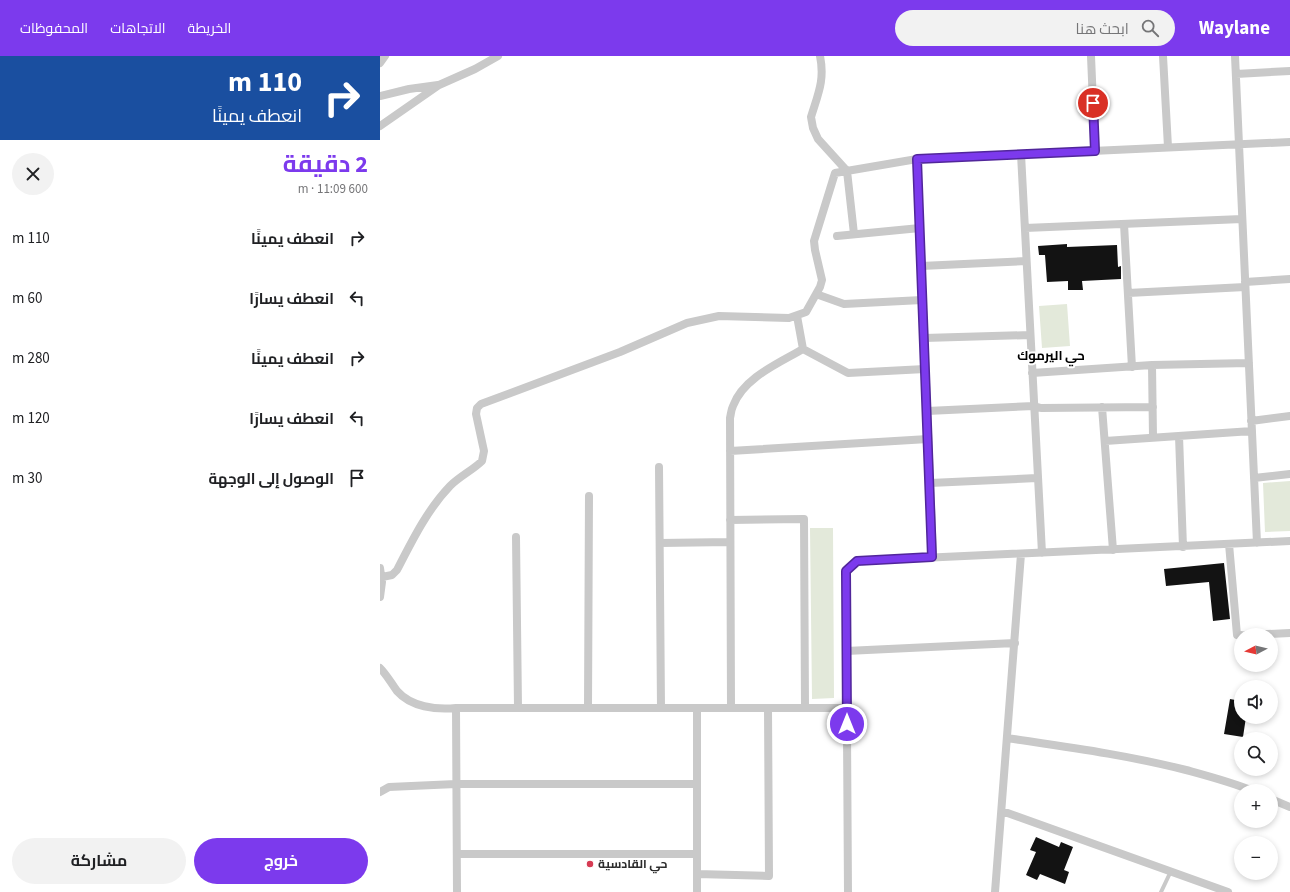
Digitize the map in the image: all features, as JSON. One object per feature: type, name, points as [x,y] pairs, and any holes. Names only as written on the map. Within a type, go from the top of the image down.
[{"type":"street","points":[[380,63],[385,56]]},
{"type":"street","points":[[380,126],[439,85],[475,69],[498,56]]},
{"type":"street","points":[[820,56],[822,70],[821,85],[811,116],[813,128],[822,144],[848,171],[854,234]]},
{"type":"street","points":[[1091,56],[1095,151]]},
{"type":"street","points":[[1163,56],[1168,147]]},
{"type":"street","points":[[1235,56],[1257,543]]},
{"type":"street","points":[[1236,74],[1290,71]]},
{"type":"street","points":[[380,96],[409,89],[439,85]]},
{"type":"street","points":[[380,597],[382,588],[381,573],[392,575],[397,570],[420,526],[443,494],[459,478],[482,461],[484,451],[476,414],[477,408],[481,404],[620,352],[676,327],[698,320],[719,316],[784,318],[797,316],[808,311],[822,280],[814,241],[835,173],[917,159],[1290,142]]},
{"type":"street","points":[[1021,154],[1042,553]]},
{"type":"street","points":[[917,159],[932,557]]},
{"type":"street","points":[[1025,228],[1242,219]]},
{"type":"street","points":[[1124,224],[1132,367]]},
{"type":"street","points":[[837,236],[920,228]]},
{"type":"street","points":[[921,266],[1026,261]]},
{"type":"street","points":[[1128,293],[1245,285],[1290,279]]},
{"type":"street","points":[[816,294],[844,304],[922,300]]},
{"type":"street","points":[[797,316],[803,349]]},
{"type":"street","points":[[924,338],[1030,334]]},
{"type":"street","points":[[803,349],[848,373],[925,370]]},
{"type":"street","points":[[731,708],[730,418],[738,395],[750,383],[803,349]]},
{"type":"street","points":[[1032,373],[1152,365],[1249,363]]},
{"type":"street","points":[[1152,365],[1153,438]]},
{"type":"street","points":[[927,411],[1034,406],[1041,408],[1153,406]]},
{"type":"street","points":[[1102,407],[1113,550]]},
{"type":"street","points":[[1252,421],[1290,416]]},
{"type":"street","points":[[1105,441],[1252,432]]},
{"type":"street","points":[[1179,436],[1183,547]]},
{"type":"street","points":[[730,452],[928,439]]},
{"type":"street","points":[[659,467],[661,708]]},
{"type":"street","points":[[1254,478],[1290,474]]},
{"type":"street","points":[[930,483],[1038,478]]},
{"type":"street","points":[[588,708],[589,496]]},
{"type":"street","points":[[730,520],[804,519],[805,708]]},
{"type":"street","points":[[516,537],[518,708]]},
{"type":"street","points":[[848,892],[846,571],[857,561],[1290,541]]},
{"type":"street","points":[[660,543],[730,542]]},
{"type":"street","points":[[1229,544],[1236,628]]},
{"type":"street","points":[[995,892],[1021,554]]},
{"type":"street","points":[[1278,634],[1290,633]]},
{"type":"street","points":[[846,651],[1015,643]]},
{"type":"street","points":[[380,668],[401,696],[441,710],[456,708],[847,708]]},
{"type":"street","points":[[456,708],[457,892]]},
{"type":"street","points":[[697,708],[697,892]]},
{"type":"street","points":[[697,874],[769,876],[768,708]]},
{"type":"street","points":[[1007,738],[1159,763],[1234,784]]},
{"type":"street","points":[[380,792],[389,787],[456,784],[696,784]]},
{"type":"street","points":[[1278,802],[1290,807]]},
{"type":"street","points":[[1002,811],[1228,892]]},
{"type":"street","points":[[457,854],[697,854]]},
{"type":"lane","points":[[1161,892],[1171,871]]},
{"type":"green space","points":[[1067,304],[1070,346],[1042,348],[1039,306]]},
{"type":"green space","points":[[1290,481],[1290,531],[1265,532],[1263,483]]},
{"type":"green space","points":[[810,528],[833,528],[834,698],[812,699]]},
{"type":"building","points":[[1067,244],[1067,247],[1117,245],[1118,267],[1121,266],[1121,279],[1082,281],[1083,290],[1068,290],[1068,281],[1047,282],[1045,255],[1039,255],[1038,246]]},
{"type":"building","points":[[1224,563],[1230,619],[1213,621],[1209,582],[1166,586],[1164,569]]},
{"type":"building","points":[[1230,699],[1234,700],[1234,724],[1245,724],[1244,732],[1234,732],[1234,736],[1224,734]]},
{"type":"building","points":[[1036,837],[1059,847],[1061,842],[1073,847],[1064,870],[1069,872],[1065,884],[1040,874],[1037,880],[1026,875],[1036,852],[1030,850]]},
{"type":"place","name":"حي القادسية","points":[[590,864]]},
{"type":"district","name":"حي اليرموك","points":[[1051,356]]},
{"type":"route","points":[[847,724],[846,571],[857,561],[932,557],[917,159],[1095,151],[1093,103]]}]
